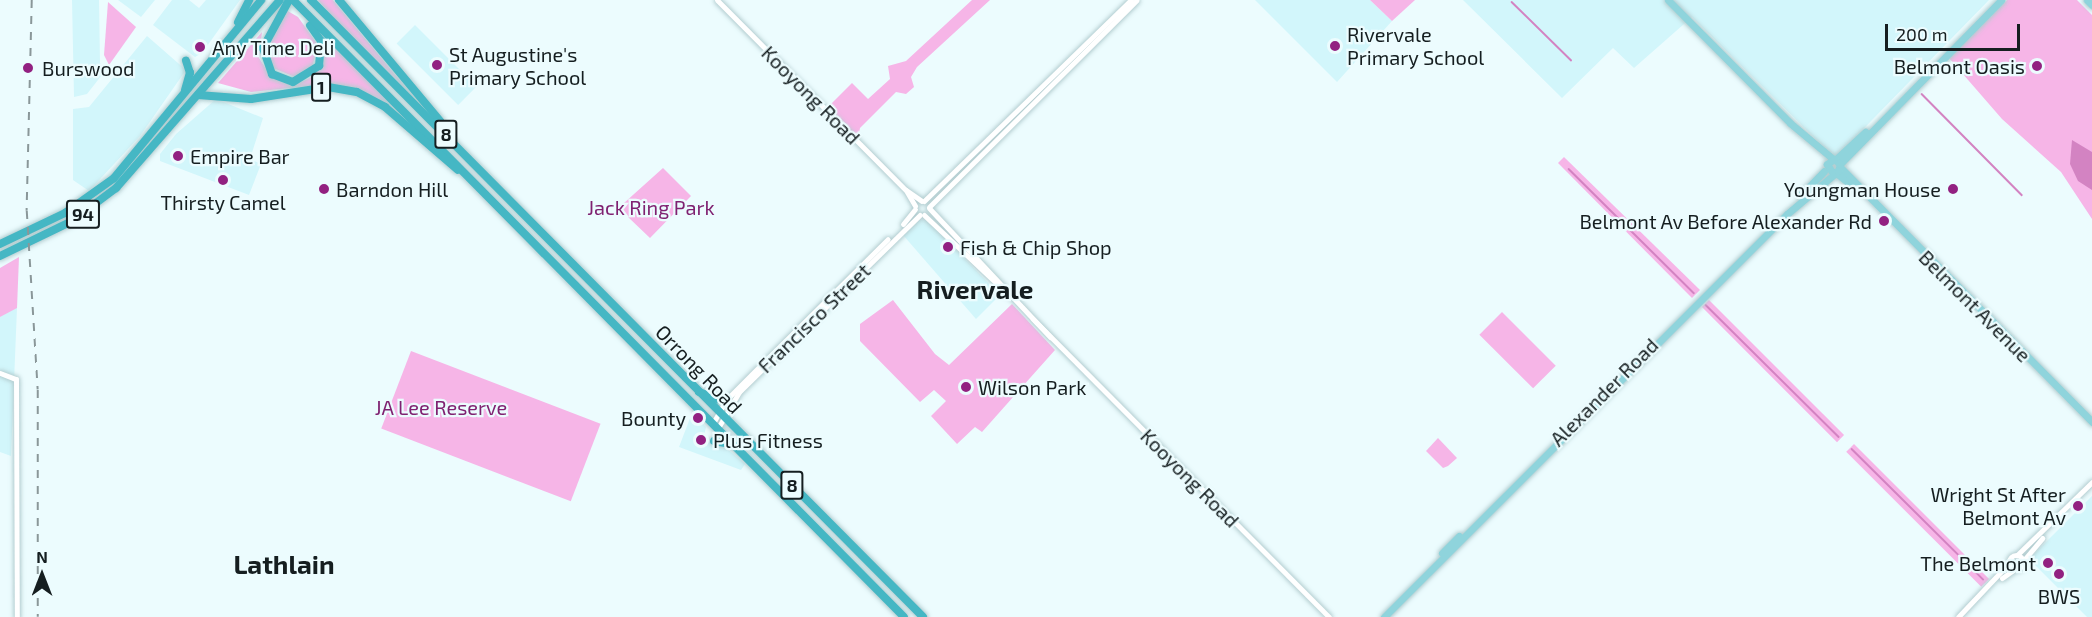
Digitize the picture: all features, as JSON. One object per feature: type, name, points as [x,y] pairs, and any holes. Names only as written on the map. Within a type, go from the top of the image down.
[{"type":"highway","points":[[230,39],[249,0]]},
{"type":"highway","name":"94","points":[[0,244],[65,213],[103,187],[183,96],[261,0]]},
{"type":"highway","name":"94","points":[[0,256],[98,204],[139,165],[280,0]]},
{"type":"highway","name":"8","points":[[311,0],[483,171]]},
{"type":"highway","points":[[339,0],[483,171]]},
{"type":"highway","points":[[294,3],[321,41],[322,57],[303,80],[282,80],[266,66],[262,48],[294,3]]},
{"type":"highway","name":"8","points":[[294,3],[483,189]]},
{"type":"highway","points":[[183,96],[190,73],[186,61]]},
{"type":"highway","points":[[201,74],[232,97]]},
{"type":"highway","name":"1","points":[[198,95],[252,99],[328,87],[357,92],[385,106],[483,189]]},
{"type":"highway","name":"Orrong Road","points":[[483,171],[696,391],[923,617]]},
{"type":"highway","name":"Orrong Road","points":[[483,189],[904,617]]},
{"type":"highway","points":[[696,391],[724,402]]},
{"type":"highway","points":[[714,441],[735,445]]},
{"type":"main road","name":"Belmont Avenue","points":[[1701,32],[1695,30],[1668,0],[1691,20],[2092,423]]},
{"type":"main road","name":"Alexander Road","points":[[1384,617],[1834,166],[1996,0]]},
{"type":"main road","name":"Alexander Road","points":[[1379,617],[2001,0]]},
{"type":"main road","points":[[2087,0],[2092,5]]},
{"type":"street","name":"Kooyong Road","points":[[717,0],[906,190],[923,201],[1010,296]]},
{"type":"street","points":[[923,201],[1131,0]]},
{"type":"street","points":[[929,208],[1137,0]]},
{"type":"street","name":"Kooyong Road","points":[[906,190],[915,208],[1010,296],[1329,617]]},
{"type":"street","name":"Francisco Street","points":[[715,426],[724,402],[923,201]]},
{"type":"street","name":"Francisco Street","points":[[720,415],[739,392],[929,208]]},
{"type":"street","points":[[0,373],[16,379],[17,617]]},
{"type":"street","points":[[1960,617],[2009,563],[2092,482]]},
{"type":"street","points":[[1960,617],[2015,569],[2092,488]]},
{"type":"street","points":[[2017,555],[2023,561]]},
{"type":"street","points":[[2009,563],[2015,569]]},
{"type":"shaded area","points":[[72,0],[99,0],[100,63],[105,71],[87,94],[74,97]]},
{"type":"shaded area","points":[[118,0],[155,0],[141,17]]},
{"type":"shaded area","points":[[172,0],[189,0],[199,8],[206,0],[240,0],[202,53],[195,57],[153,25]]},
{"type":"shaded area","name":"Rivervale Primary School","points":[[1255,0],[1370,0],[1392,21],[1337,82]]},
{"type":"shaded area","points":[[1463,0],[1989,0],[1835,158],[1692,17],[1634,68],[1613,48],[1562,98]]},
{"type":"shaded area","name":"St Augustine's Primary School","points":[[415,25],[477,87],[458,105],[397,43]]},
{"type":"shaded area","points":[[147,36],[186,70],[140,136],[89,191],[73,180],[73,109],[89,107]]},
{"type":"shaded area","points":[[216,99],[263,118],[250,159],[261,164],[249,195],[160,161],[160,154],[176,134]]},
{"type":"shaded area","points":[[2072,140],[2092,152],[2092,190],[2078,181],[2070,164]]},
{"type":"shaded area","points":[[919,220],[927,220],[1000,295],[976,319],[903,235]]},
{"type":"shaded area","points":[[9,308],[17,308],[11,456],[0,452],[0,317]]},
{"type":"shaded area","points":[[692,413],[706,427],[703,440],[724,446],[745,464],[741,470],[679,447]]},
{"type":"shaded area","points":[[2092,496],[2092,617],[2087,617],[2029,559]]},
{"type":"green space","points":[[318,0],[333,0],[412,95],[340,25]]},
{"type":"green space","points":[[972,0],[990,0],[917,67],[911,77],[914,87],[906,94],[896,92],[860,128],[858,138],[828,107],[852,83],[868,99],[890,79],[888,66],[906,61]]},
{"type":"green space","points":[[1370,0],[1415,0],[1392,21]]},
{"type":"green space","points":[[2007,0],[2077,0],[2092,15],[2092,219],[2061,172],[2002,119],[1949,58]]},
{"type":"green space","points":[[108,2],[136,27],[109,65],[104,55]]},
{"type":"green space","points":[[286,10],[298,17],[318,45],[312,68],[295,77],[273,68],[266,49]]},
{"type":"green space","points":[[262,32],[259,58],[271,77],[299,83],[312,77],[323,63],[325,38],[414,126],[388,108],[328,84],[251,92],[218,83]]},
{"type":"green space","points":[[1564,157],[1700,290],[1692,298],[1558,163]]},
{"type":"green space","name":"Jack Ring Park","points":[[663,168],[691,196],[650,238],[628,217],[614,212]]},
{"type":"green space","points":[[19,257],[17,308],[0,317],[0,268]]},
{"type":"green space","points":[[893,300],[935,354],[949,365],[1012,304],[1055,350],[982,432],[975,427],[957,444],[931,416],[946,401],[934,390],[920,402],[860,341],[860,324]]},
{"type":"green space","points":[[1709,300],[1844,435],[1837,442],[1702,307]]},
{"type":"green space","points":[[1502,312],[1556,366],[1533,388],[1479,335]]},
{"type":"green space","name":"JA Lee Reserve","points":[[411,351],[601,424],[571,501],[381,428]]},
{"type":"green space","points":[[1438,438],[1457,458],[1443,468],[1426,451]]},
{"type":"green space","points":[[1854,444],[1989,579],[1981,587],[1846,452]]},
{"type":"waterway","points":[[1512,2],[1571,60]]},
{"type":"waterway","points":[[1922,94],[2022,195]]},
{"type":"waterway","points":[[1569,169],[1694,293]]},
{"type":"waterway","points":[[1706,305],[1839,437]]},
{"type":"waterway","points":[[1852,449],[1983,579]]},
{"type":"railway","points":[[32,0],[27,211],[38,390],[38,617]]},
{"type":"place","name":"Rivervale Primary School","points":[[1335,46]]},
{"type":"place","name":"Any Time Deli","points":[[200,47]]},
{"type":"place","name":"St Augustine's Primary School","points":[[437,65]]},
{"type":"place","name":"Belmont Oasis","points":[[2037,66]]},
{"type":"place","name":"Burswood","points":[[28,68]]},
{"type":"place","name":"Empire Bar","points":[[178,156]]},
{"type":"place","name":"Thirsty Camel","points":[[223,180]]},
{"type":"place","name":"Barndon Hill","points":[[324,189]]},
{"type":"place","name":"Youngman House","points":[[1953,189]]},
{"type":"place","name":"Belmont Av Before Alexander Rd","points":[[1884,221]]},
{"type":"place","name":"Fish & Chip Shop","points":[[948,247]]},
{"type":"place","name":"Wilson Park","points":[[966,387]]},
{"type":"place","name":"Bounty","points":[[698,418]]},
{"type":"place","name":"Plus Fitness","points":[[701,440]]},
{"type":"place","name":"Wright St After Belmont Av","points":[[2078,506]]},
{"type":"place","name":"The Belmont","points":[[2048,563]]},
{"type":"place","name":"BWS","points":[[2059,574]]},
{"type":"district","name":"Rivervale","points":[[975,289]]},
{"type":"district","name":"Lathlain","points":[[284,564]]}]
